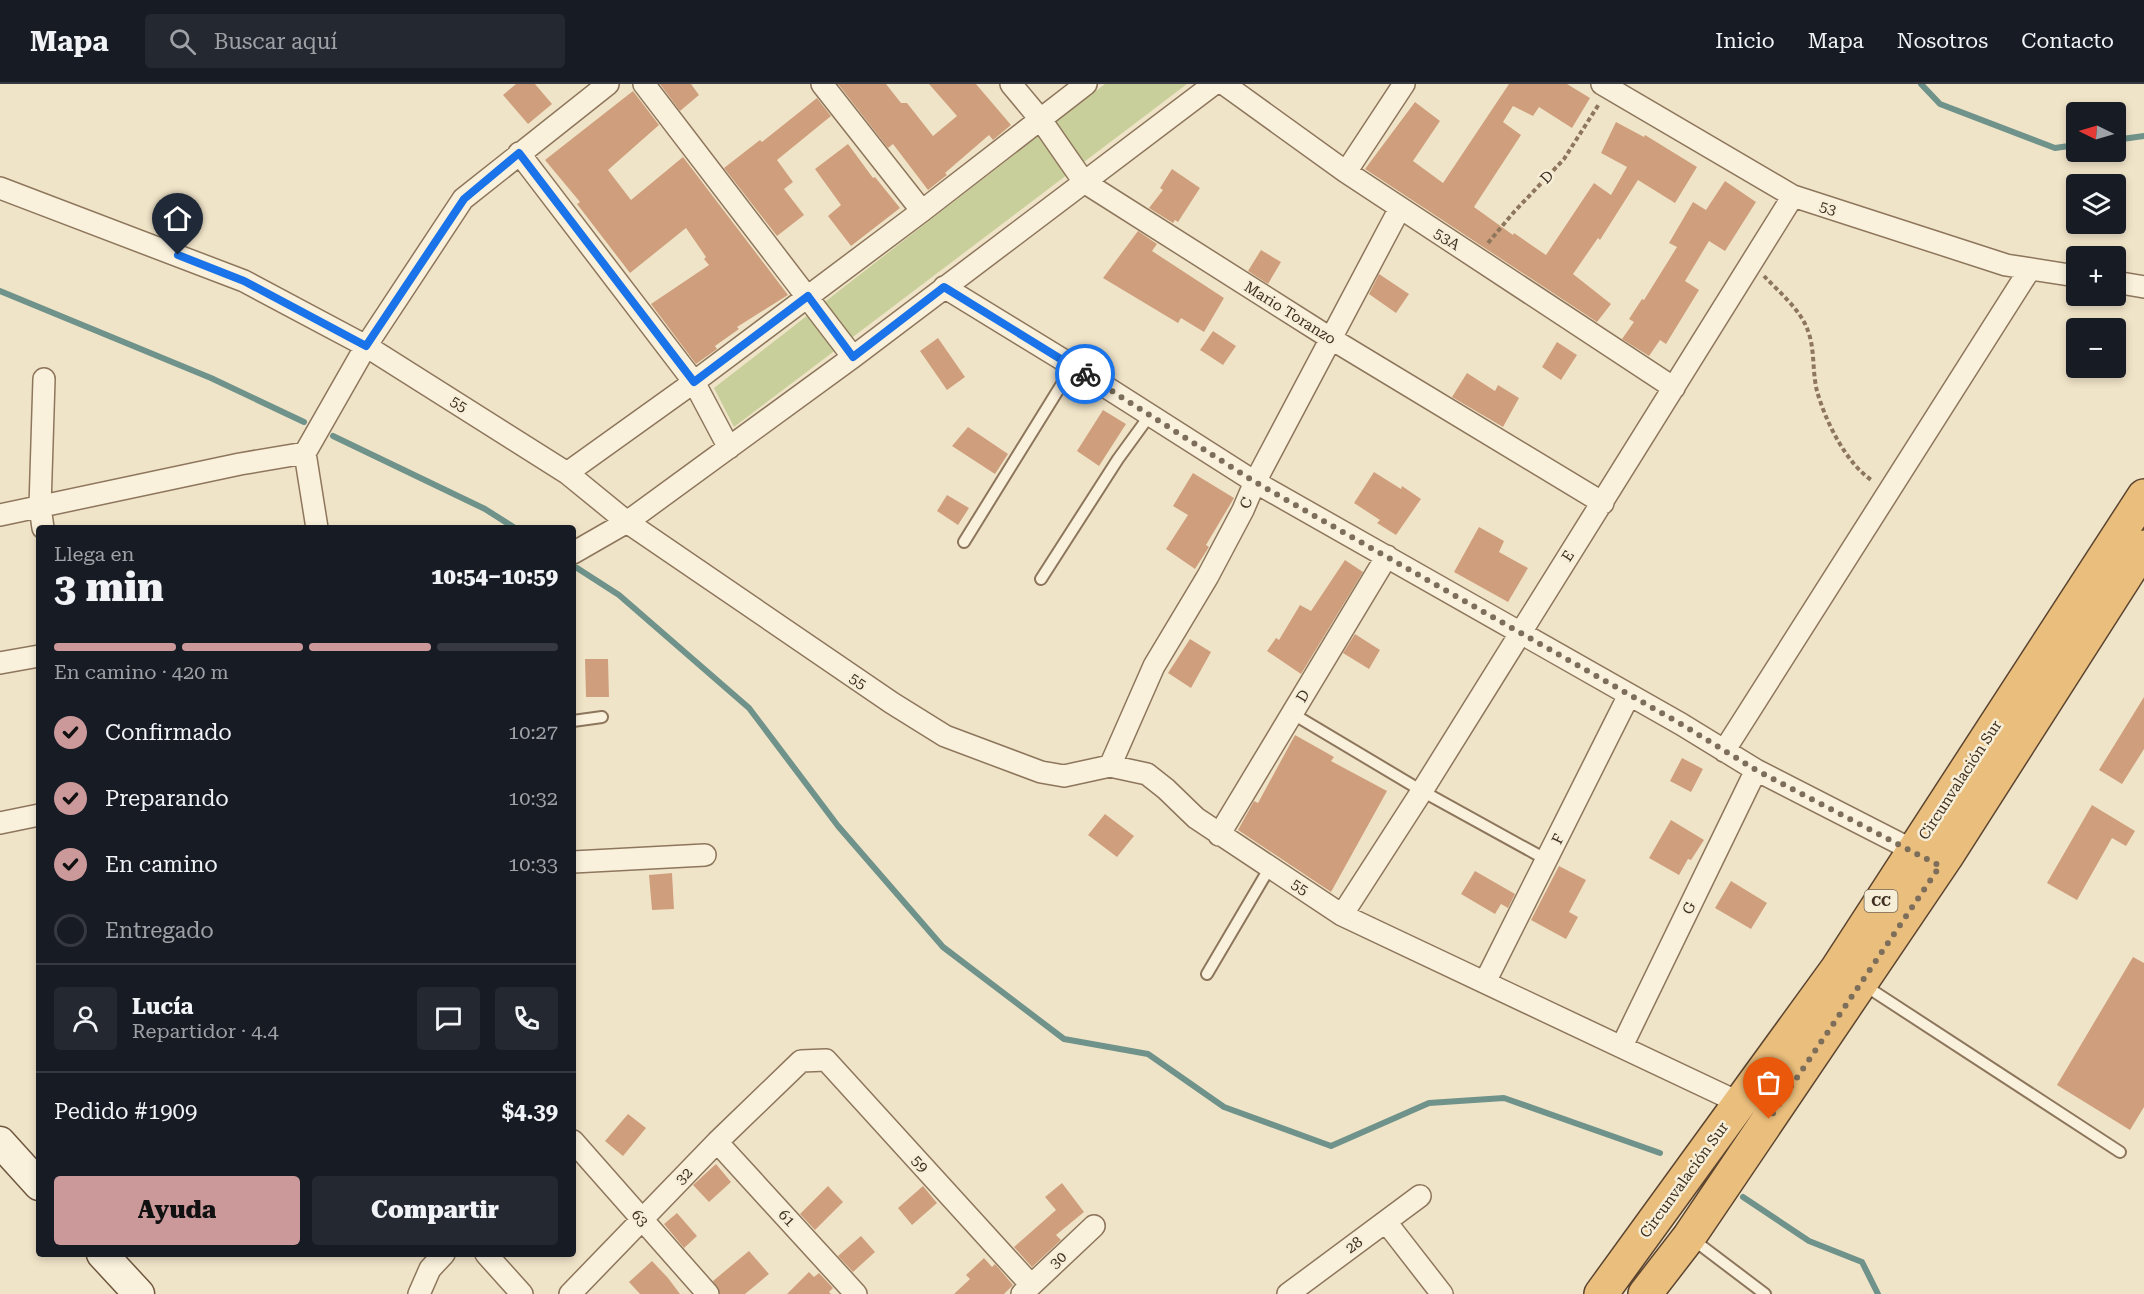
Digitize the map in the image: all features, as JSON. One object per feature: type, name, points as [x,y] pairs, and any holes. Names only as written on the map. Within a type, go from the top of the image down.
[{"type":"highway","name":"Circunvalación Sur","points":[[1927,858],[2144,496]]},
{"type":"highway","name":"Circunvalación Sur","points":[[1645,1294],[1689,1237],[1849,976],[1927,858],[2144,547]]},
{"type":"highway","name":"Circunvalación Sur","points":[[1601,1294],[1740,1103],[1849,976]]},
{"type":"main road","points":[[0,1142],[36,1182]]},
{"type":"main road","points":[[105,1257],[139,1294]]},
{"type":"street","points":[[317,525],[305,453],[366,346],[464,199],[608,84]]},
{"type":"street","points":[[644,84],[853,357]]},
{"type":"street","points":[[822,84],[922,211]]},
{"type":"street","name":"Mario Toranzo","points":[[1011,84],[1041,120],[1084,182],[1330,338],[1603,503]]},
{"type":"street","points":[[567,473],[694,382],[922,211],[1086,84]]},
{"type":"street","points":[[576,551],[627,522],[729,448],[1214,84]]},
{"type":"street","name":"53A","points":[[1224,84],[1346,172],[1674,388]]},
{"type":"street","points":[[1346,172],[1404,84]]},
{"type":"street","name":"53","points":[[1605,86],[1792,196],[2006,265],[2066,274]]},
{"type":"street","points":[[519,153],[694,382],[729,448]]},
{"type":"street","name":"55","points":[[0,188],[244,281],[366,346],[567,473],[627,522],[892,704],[945,736],[1041,772],[1064,776],[1110,766],[1147,774],[1196,818],[1219,835],[1342,915],[1740,1103]]},
{"type":"street","name":"E","points":[[1342,915],[1603,503],[1792,196]]},
{"type":"street","name":"C","points":[[1110,766],[1154,666],[1244,510],[1255,482],[1400,208]]},
{"type":"street","points":[[1724,751],[2030,269]]},
{"type":"street","points":[[2126,284],[2144,286]]},
{"type":"street","points":[[944,287],[1255,482],[1756,770],[1927,858]]},
{"type":"street","points":[[43,525],[40,507],[44,379]]},
{"type":"street","points":[[0,515],[240,464],[305,453]]},
{"type":"street","name":"D","points":[[1219,835],[1387,556]]},
{"type":"street","points":[[0,663],[36,657]]},
{"type":"street","name":"F","points":[[1485,982],[1629,695]]},
{"type":"street","name":"G","points":[[1622,1046],[1756,770]]},
{"type":"street","points":[[0,823],[36,816]]},
{"type":"street","points":[[576,862],[705,855]]},
{"type":"street","name":"59","points":[[801,1061],[826,1060],[1026,1290]]},
{"type":"street","name":"32","points":[[570,1294],[717,1142],[801,1061]]},
{"type":"street","name":"61","points":[[717,1142],[856,1294]]},
{"type":"street","name":"63","points":[[576,1144],[708,1294]]},
{"type":"street","name":"28","points":[[1288,1294],[1420,1196]]},
{"type":"street","points":[[1386,1222],[1442,1294]]},
{"type":"street","name":"30","points":[[1026,1290],[1094,1226]]},
{"type":"street","points":[[418,1294],[430,1269],[441,1257]]},
{"type":"street","points":[[489,1257],[522,1294]]},
{"type":"lane","points":[[964,542],[1073,366]]},
{"type":"lane","points":[[1041,579],[1118,459],[1150,416]]},
{"type":"lane","points":[[1293,714],[1422,791],[1547,860]]},
{"type":"lane","points":[[576,721],[602,717]]},
{"type":"lane","points":[[1207,975],[1270,867]]},
{"type":"lane","points":[[1849,976],[2120,1152]]},
{"type":"lane","points":[[1689,1237],[1765,1294]]},
{"type":"path","name":"D","points":[[1476,258],[1514,212],[1564,159],[1605,86]]},
{"type":"path","points":[[1751,263],[1795,310],[1808,330],[1817,390],[1841,447],[1866,477],[1889,491]]},
{"type":"green space","points":[[1105,84],[1187,84],[734,427],[714,388]]},
{"type":"building","points":[[516,84],[535,84],[552,104],[528,124],[503,95]]},
{"type":"building","points":[[660,84],[691,84],[699,95],[680,111]]},
{"type":"building","points":[[838,84],[886,84],[901,103],[907,103],[933,136],[957,116],[929,84],[976,84],[1011,125],[993,140],[989,135],[928,190],[893,144],[888,148]]},
{"type":"building","points":[[1509,84],[1567,84],[1590,98],[1572,128],[1539,107],[1533,116],[1513,106],[1503,122],[1521,135],[1474,207],[1546,255],[1594,183],[1611,195],[1627,167],[1601,153],[1616,122],[1644,137],[1645,135],[1697,167],[1675,203],[1638,180],[1600,240],[1598,238],[1573,274],[1611,304],[1597,322],[1365,169],[1415,102],[1440,121],[1413,161],[1443,183]]},
{"type":"building","points":[[633,91],[659,125],[608,170],[631,200],[683,157],[788,295],[737,327],[739,329],[715,346],[717,349],[696,364],[651,304],[709,265],[686,228],[630,273],[577,204],[580,202],[545,160]]},
{"type":"building","points":[[817,98],[831,116],[777,160],[793,182],[784,189],[804,215],[777,236],[724,168],[760,140],[762,142]]},
{"type":"building","points":[[848,144],[873,178],[875,177],[900,208],[851,246],[828,216],[841,205],[815,169]]},
{"type":"building","points":[[1172,169],[1200,188],[1178,222],[1175,220],[1173,223],[1149,208],[1163,190],[1160,188]]},
{"type":"building","points":[[1725,181],[1756,202],[1725,251],[1709,241],[1685,281],[1699,290],[1666,344],[1660,340],[1649,356],[1622,339],[1634,322],[1629,319],[1642,299],[1644,300],[1677,247],[1669,243],[1693,202],[1706,210]]},
{"type":"building","points":[[1138,231],[1157,244],[1152,251],[1224,298],[1204,332],[1181,318],[1178,323],[1103,278]]},
{"type":"building","points":[[1261,250],[1281,262],[1268,284],[1248,271]]},
{"type":"building","points":[[1379,274],[1409,294],[1396,313],[1369,294]]},
{"type":"building","points":[[1213,331],[1236,346],[1223,365],[1200,350]]},
{"type":"building","points":[[938,338],[965,377],[947,390],[920,351]]},
{"type":"building","points":[[1557,342],[1577,355],[1561,380],[1542,367]]},
{"type":"building","points":[[1467,373],[1495,391],[1498,385],[1519,398],[1503,427],[1452,397]]},
{"type":"building","points":[[1103,410],[1126,424],[1099,466],[1077,451]]},
{"type":"building","points":[[968,427],[1008,454],[995,474],[952,446]]},
{"type":"building","points":[[1374,472],[1401,489],[1402,486],[1421,499],[1396,535],[1377,523],[1380,520],[1354,503]]},
{"type":"building","points":[[1193,473],[1234,498],[1206,545],[1209,547],[1195,569],[1166,549],[1188,515],[1173,506]]},
{"type":"building","points":[[947,495],[969,508],[958,525],[937,511]]},
{"type":"building","points":[[1479,527],[1504,541],[1499,552],[1528,568],[1508,602],[1454,572]]},
{"type":"building","points":[[1345,560],[1363,572],[1301,674],[1267,651],[1276,638],[1279,640],[1300,605],[1311,611]]},
{"type":"building","points":[[1355,634],[1380,650],[1369,669],[1343,653]]},
{"type":"building","points":[[1190,639],[1211,652],[1191,688],[1168,673]]},
{"type":"building","points":[[585,659],[608,659],[609,697],[586,697]]},
{"type":"building","points":[[2144,697],[2144,749],[2122,784],[2099,770]]},
{"type":"building","points":[[1295,735],[1334,757],[1331,761],[1387,791],[1331,892],[1238,830],[1254,801],[1258,803]]},
{"type":"building","points":[[1682,758],[1703,769],[1691,792],[1670,781]]},
{"type":"building","points":[[2092,805],[2135,831],[2126,846],[2112,838],[2077,900],[2047,883]]},
{"type":"building","points":[[1105,814],[1134,836],[1117,857],[1088,835]]},
{"type":"building","points":[[1671,820],[1704,840],[1691,860],[1688,859],[1679,875],[1649,858]]},
{"type":"building","points":[[1559,866],[1586,880],[1569,912],[1578,917],[1566,939],[1531,920]]},
{"type":"building","points":[[1475,871],[1515,894],[1508,908],[1501,904],[1495,914],[1461,894]]},
{"type":"building","points":[[672,873],[674,909],[652,910],[649,875]]},
{"type":"building","points":[[1731,881],[1767,903],[1751,929],[1715,908]]},
{"type":"building","points":[[2133,957],[2144,963],[2144,1107],[2130,1130],[2057,1085]]},
{"type":"building","points":[[628,1114],[646,1128],[623,1156],[605,1141]]},
{"type":"building","points":[[716,1164],[731,1182],[709,1202],[693,1185]]},
{"type":"building","points":[[1062,1183],[1084,1212],[1056,1235],[1061,1240],[1032,1267],[1014,1247],[1056,1210],[1045,1197]]},
{"type":"building","points":[[828,1186],[843,1202],[815,1230],[800,1214]]},
{"type":"building","points":[[923,1186],[937,1203],[912,1225],[898,1208]]},
{"type":"building","points":[[677,1213],[697,1236],[684,1248],[664,1224]]},
{"type":"building","points":[[861,1236],[875,1252],[853,1272],[838,1256]]},
{"type":"building","points":[[749,1251],[769,1274],[745,1294],[720,1294],[713,1281]]},
{"type":"building","points":[[984,1258],[992,1267],[995,1264],[1013,1285],[1004,1294],[954,1294],[970,1279],[966,1275]]},
{"type":"building","points":[[652,1261],[680,1294],[640,1294],[629,1282]]},
{"type":"building","points":[[809,1272],[814,1277],[819,1273],[833,1288],[829,1292],[831,1294],[787,1294]]},
{"type":"waterway","points":[[1921,84],[1940,104],[2055,148],[2066,146]]},
{"type":"waterway","points":[[2126,138],[2144,136]]},
{"type":"waterway","points":[[0,291],[211,378],[304,422]]},
{"type":"waterway","points":[[333,436],[485,509],[510,525]]},
{"type":"waterway","points":[[577,568],[619,595],[749,708],[838,826],[943,947],[1064,1039],[1148,1054],[1224,1107],[1331,1146],[1429,1103],[1504,1098],[1660,1153]]},
{"type":"waterway","points":[[1743,1197],[1809,1241],[1862,1262],[1878,1294]]},
{"type":"way so far","points":[[1085,374],[1255,482],[1681,724],[1756,770],[1914,850],[1940,866],[1769,1119]]},
{"type":"route","points":[[178,255],[244,281],[366,346],[464,199],[519,153],[694,382],[808,296],[853,357],[944,287],[1085,374]]}]
